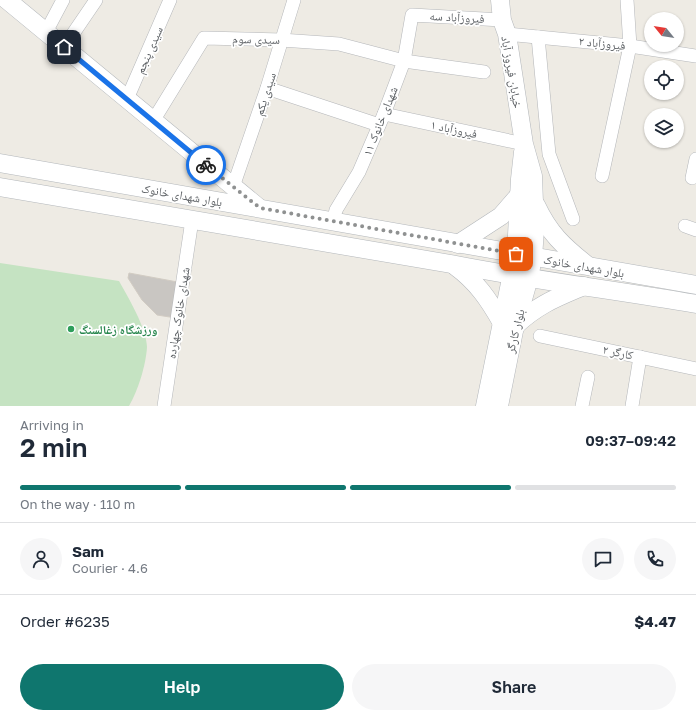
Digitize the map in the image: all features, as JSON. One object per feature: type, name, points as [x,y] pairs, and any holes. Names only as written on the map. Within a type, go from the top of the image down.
[{"type":"main road","points":[[7,0],[260,208]]},
{"type":"main road","name":"خیابان فیروز آباد","points":[[500,0],[524,144],[527,198]]},
{"type":"main road","name":"بلوار شهدای خانوک","points":[[3,160],[333,222],[696,285]]},
{"type":"main road","name":"بلوار شهدای خانوک","points":[[0,187],[521,277],[586,285],[696,304]]},
{"type":"main road","points":[[458,244],[527,198],[561,244],[589,267]]},
{"type":"main road","name":"بلوار کارگر","points":[[485,406],[521,277],[524,256],[527,198]]},
{"type":"main road","points":[[451,264],[470,277],[509,324],[546,302],[586,285]]},
{"type":"main road","name":"بلوار کارگر","points":[[499,406],[509,324]]},
{"type":"street","points":[[46,32],[63,0]]},
{"type":"street","points":[[64,47],[96,0]]},
{"type":"street","name":"سیدی پنجم","points":[[127,99],[170,0]]},
{"type":"street","name":"سیدی یکم","points":[[233,187],[267,88],[294,0]]},
{"type":"street","points":[[602,176],[630,46],[627,0]]},
{"type":"street","name":"فیروزآباد سه","points":[[412,15],[504,27]]},
{"type":"street","name":"شهدای خانوک ۱۱","points":[[333,222],[336,210],[359,172],[404,61],[412,15]]},
{"type":"street","name":"فیروزآباد ۲","points":[[504,27],[538,37],[630,46],[696,56]]},
{"type":"street","points":[[538,37],[549,154],[573,219]]},
{"type":"street","name":"سیدی سوم","points":[[154,121],[204,38],[281,40],[338,44],[404,61],[484,72]]},
{"type":"street","name":"فیروزآباد ۱","points":[[267,88],[381,120],[524,144]]},
{"type":"street","points":[[692,178],[696,158]]},
{"type":"street","name":"شهدای خانوک چهارده","points":[[164,406],[192,220]]},
{"type":"street","name":"کارگر ۲","points":[[540,336],[696,368]]},
{"type":"street","points":[[632,406],[640,357]]},
{"type":"street","points":[[582,406],[588,377]]},
{"type":"green space","name":"ورزشگاه زغالسنگ","points":[[0,263],[119,281],[141,322],[147,347],[141,378],[129,406],[0,406]]},
{"type":"building","points":[[129,273],[183,283],[176,318],[157,315],[142,300],[128,278]]},
{"type":"way so far","points":[[206,165],[260,208],[516,254]]},
{"type":"place","name":"ورزشگاه زغالسنگ","points":[[71,329]]},
{"type":"route","points":[[64,47],[206,165]]}]
